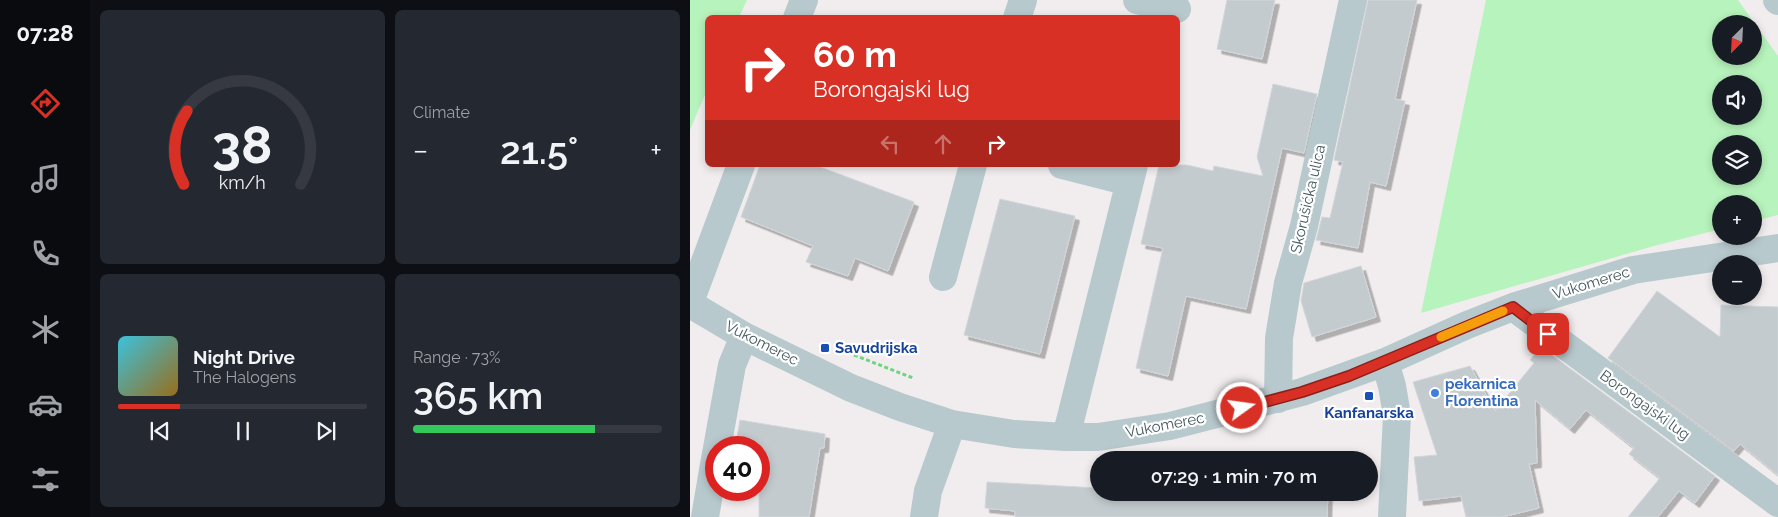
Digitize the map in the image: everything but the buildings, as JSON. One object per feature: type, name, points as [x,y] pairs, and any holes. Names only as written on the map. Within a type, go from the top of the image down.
[{"type":"street","points":[[798,15],[804,0]]},
{"type":"street","points":[[1018,15],[1022,0]]},
{"type":"street","points":[[1137,0],[1177,9]]},
{"type":"street","name":"Skorušićka ulica","points":[[1278,399],[1279,338],[1288,283],[1304,226],[1353,0]]},
{"type":"street","name":"Vukomerec","points":[[740,167],[690,303],[744,336],[851,388],[952,424],[1014,434],[1066,437],[1098,436],[1170,426],[1302,392],[1385,362],[1467,325],[1513,307],[1633,270],[1778,248]]},
{"type":"street","points":[[943,277],[972,167]]},
{"type":"street","points":[[1066,437],[1131,174],[1077,167]]},
{"type":"street","name":"Borongajski lug","points":[[1513,307],[1778,503]]},
{"type":"street","points":[[719,436],[732,365],[744,336]]},
{"type":"street","points":[[1385,362],[1392,386],[1397,416],[1392,517]]},
{"type":"street","points":[[924,517],[928,491],[952,424]]},
{"type":"street","points":[[705,517],[708,501]]},
{"type":"path","points":[[853,354],[918,380]]},
{"type":"green space","points":[[690,0],[747,0],[740,15],[705,15],[705,95],[690,130]]},
{"type":"green space","points":[[1486,0],[1738,0],[1749,15],[1712,15],[1712,65],[1762,65],[1762,34],[1778,56],[1778,215],[1762,219],[1762,195],[1712,195],[1712,231],[1654,246],[1421,313]]},
{"type":"slow traffic","points":[[1441,337],[1503,311]]},
{"type":"place","name":"Savudrijska","points":[[825,348]]},
{"type":"place","name":"pekarnica Florentina","points":[[1435,393]]},
{"type":"place","name":"Kanfanarska","points":[[1369,396]]},
{"type":"route","points":[[1242,408],[1302,392],[1349,376],[1513,307],[1548,334]]}]
